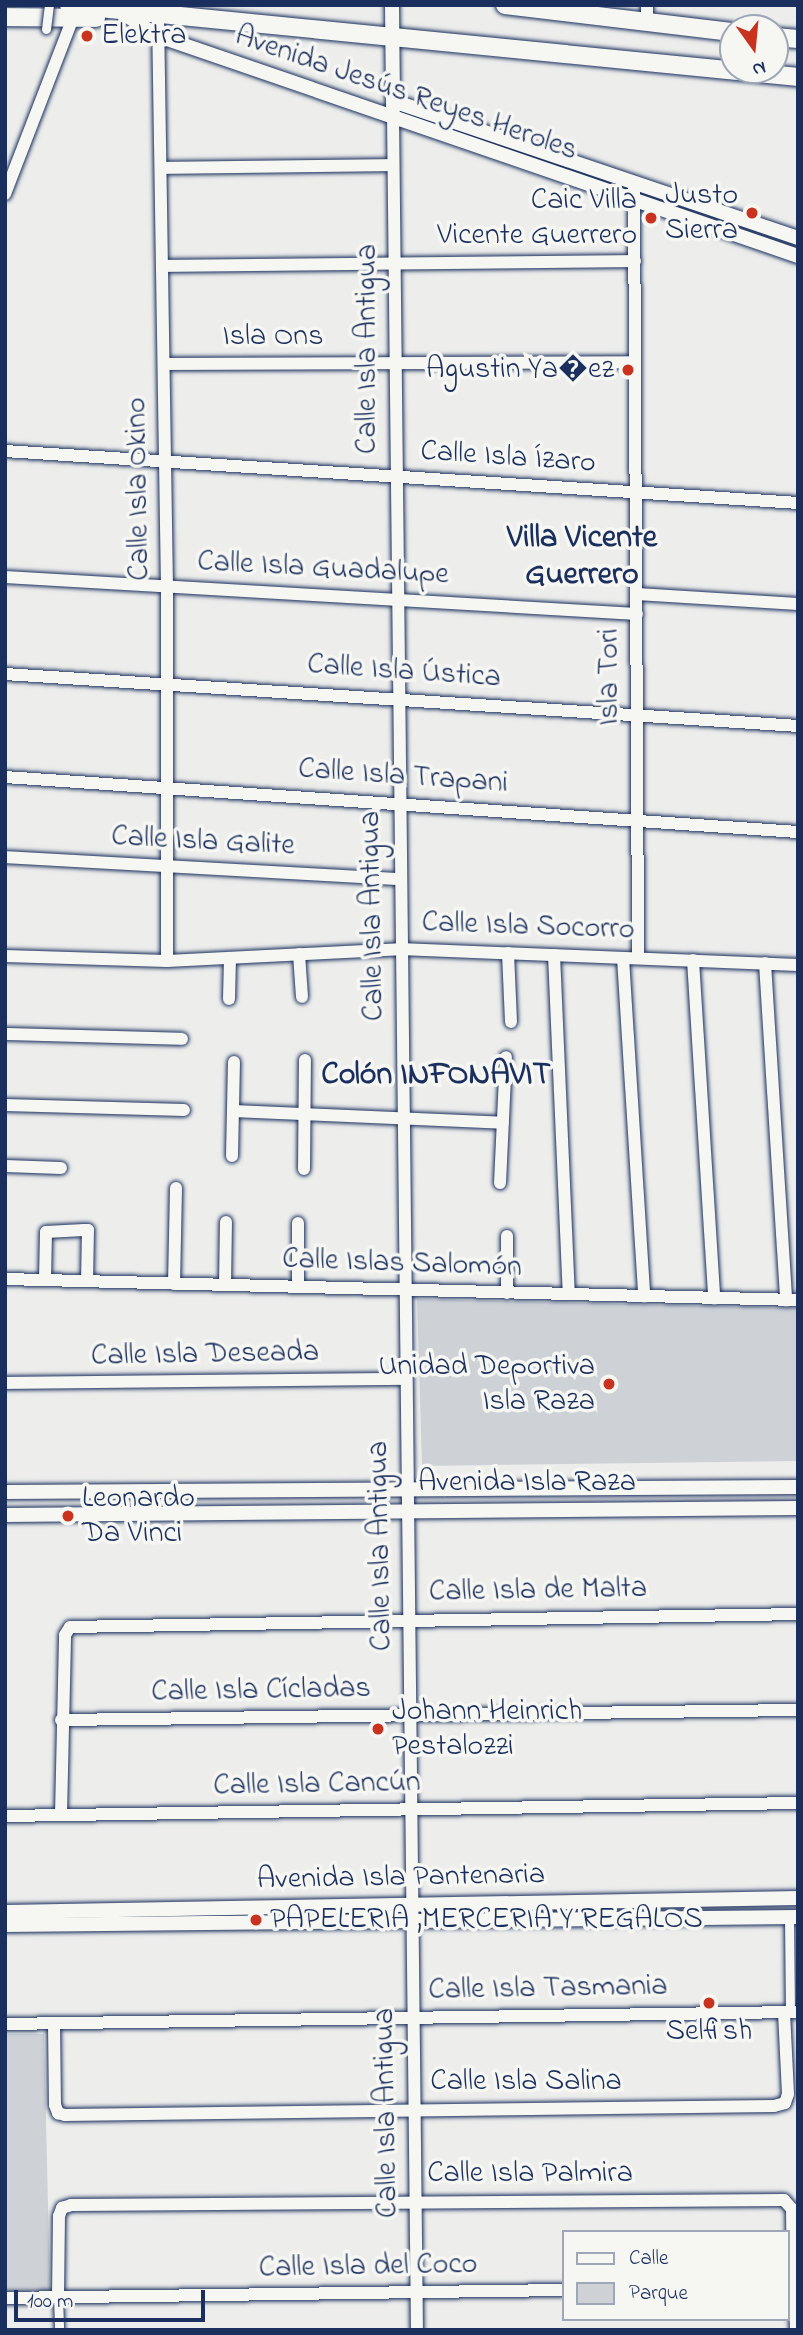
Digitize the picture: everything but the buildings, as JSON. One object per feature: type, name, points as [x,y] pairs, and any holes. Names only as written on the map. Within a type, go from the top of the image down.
[{"type":"main road","points":[[505,5],[642,14],[719,29]]},
{"type":"main road","points":[[5,17],[71,12],[121,12],[393,35],[798,77]]},
{"type":"street","points":[[46,29],[49,5]]},
{"type":"street","name":"Calle Isla Antigua","points":[[392,5],[397,803],[417,2330]]},
{"type":"street","points":[[5,194],[71,12]]},
{"type":"street","name":"Avenida Jesús Reyes Heroles","points":[[121,12],[158,36],[798,238]]},
{"type":"street","name":"Calle Isla Okino","points":[[158,15],[167,586],[167,961]]},
{"type":"street","name":"Avenida Jesús Reyes Heroles","points":[[393,108],[634,201],[798,256]]},
{"type":"street","points":[[161,168],[393,164]]},
{"type":"street","name":"Isla Tori","points":[[634,186],[638,958]]},
{"type":"street","points":[[162,266],[635,261]]},
{"type":"street","name":"Isla Ons","points":[[164,364],[635,362]]},
{"type":"street","name":"Calle Isla Ízaro","points":[[5,451],[798,503]]},
{"type":"street","name":"Calle Isla Guadalupe","points":[[5,577],[637,614]]},
{"type":"street","points":[[637,594],[798,604]]},
{"type":"street","name":"Calle Isla Ústica","points":[[5,674],[396,696],[798,726]]},
{"type":"street","name":"Calle Isla Trapani","points":[[5,777],[798,832]]},
{"type":"street","name":"Calle Isla Galite","points":[[5,857],[399,878]]},
{"type":"street","name":"Calle Isla Socorro","points":[[5,956],[167,961],[400,949],[798,964]]},
{"type":"street","points":[[508,953],[511,1022]]},
{"type":"street","points":[[299,954],[302,997]]},
{"type":"street","points":[[554,955],[569,1294]]},
{"type":"street","points":[[229,999],[230,958]]},
{"type":"street","points":[[623,958],[644,1296]]},
{"type":"street","points":[[693,960],[714,1298]]},
{"type":"street","points":[[765,963],[792,1300]]},
{"type":"street","points":[[5,1034],[182,1039]]},
{"type":"street","points":[[500,1183],[506,1057]]},
{"type":"street","points":[[304,1169],[305,1060]]},
{"type":"street","points":[[232,1156],[234,1062]]},
{"type":"street","points":[[5,1105],[184,1110]]},
{"type":"street","points":[[233,1111],[503,1123]]},
{"type":"street","points":[[5,1166],[61,1168]]},
{"type":"street","points":[[174,1283],[176,1188]]},
{"type":"street","points":[[225,1285],[226,1222]]},
{"type":"street","points":[[298,1223],[298,1287]]},
{"type":"street","points":[[45,1280],[46,1232],[88,1230],[87,1281]]},
{"type":"street","points":[[507,1236],[507,1293]]},
{"type":"street","name":"Calle Islas Salomón","points":[[5,1279],[792,1300]]},
{"type":"street","name":"Calle Isla Deseada","points":[[5,1383],[405,1379]]},
{"type":"street","name":"Avenida Isla Raza","points":[[5,1492],[798,1487]]},
{"type":"street","name":"Avenida Isla Raza","points":[[5,1515],[407,1509],[798,1508]]},
{"type":"street","name":"Calle Isla de Malta","points":[[61,1720],[65,1635],[70,1627],[798,1614]]},
{"type":"street","name":"Calle Isla Cícladas","points":[[61,1720],[798,1710]]},
{"type":"street","points":[[61,1720],[61,1815]]},
{"type":"street","name":"Calle Isla Cancún","points":[[5,1816],[798,1803]]},
{"type":"street","name":"Avenida Isla Pantenaria","points":[[5,1912],[798,1898]]},
{"type":"street","points":[[791,2012],[794,1917]]},
{"type":"street","name":"Avenida Isla Pantenaria","points":[[5,1925],[794,1917]]},
{"type":"street","name":"Calle Isla Tasmania","points":[[5,2024],[791,2012]]},
{"type":"street","name":"Calle Isla Salina","points":[[54,2024],[58,2113],[785,2103],[788,2094],[791,2012]]},
{"type":"street","name":"Calle Isla Palmira","points":[[58,2297],[62,2207],[415,2201],[788,2201],[793,2287]]},
{"type":"street","points":[[793,2287],[794,2330]]},
{"type":"street","name":"Calle Isla del Coco","points":[[5,2298],[562,2290]]},
{"type":"street","points":[[58,2297],[59,2330]]},
{"type":"green space","name":"Unidad Deportiva Isla Raza","points":[[417,1299],[798,1308],[798,1461],[422,1466]]},
{"type":"green space","points":[[5,2034],[44,2034],[50,2290],[5,2291]]},
{"type":"place","name":"Elektra","points":[[87,36]]},
{"type":"place","name":"Justo Sierra","points":[[752,213]]},
{"type":"place","name":"Caic Villa Vicente Guerrero","points":[[651,218]]},
{"type":"place","name":"Agustin Ya�ez","points":[[628,370]]},
{"type":"place","name":"Unidad Deportiva Isla Raza","points":[[609,1384]]},
{"type":"place","name":"Leonardo Da Vinci","points":[[68,1516]]},
{"type":"place","name":"Johann Heinrich Pestalozzi","points":[[378,1729]]},
{"type":"place","name":"PAPELERIA ,MERCERIA Y REGALOS","points":[[256,1920]]},
{"type":"place","name":"Selfish","points":[[709,2003]]},
{"type":"district","name":"Villa Vicente Guerrero","points":[[582,558]]},
{"type":"district","name":"Colón INFONAVIT","points":[[436,1076]]}]
